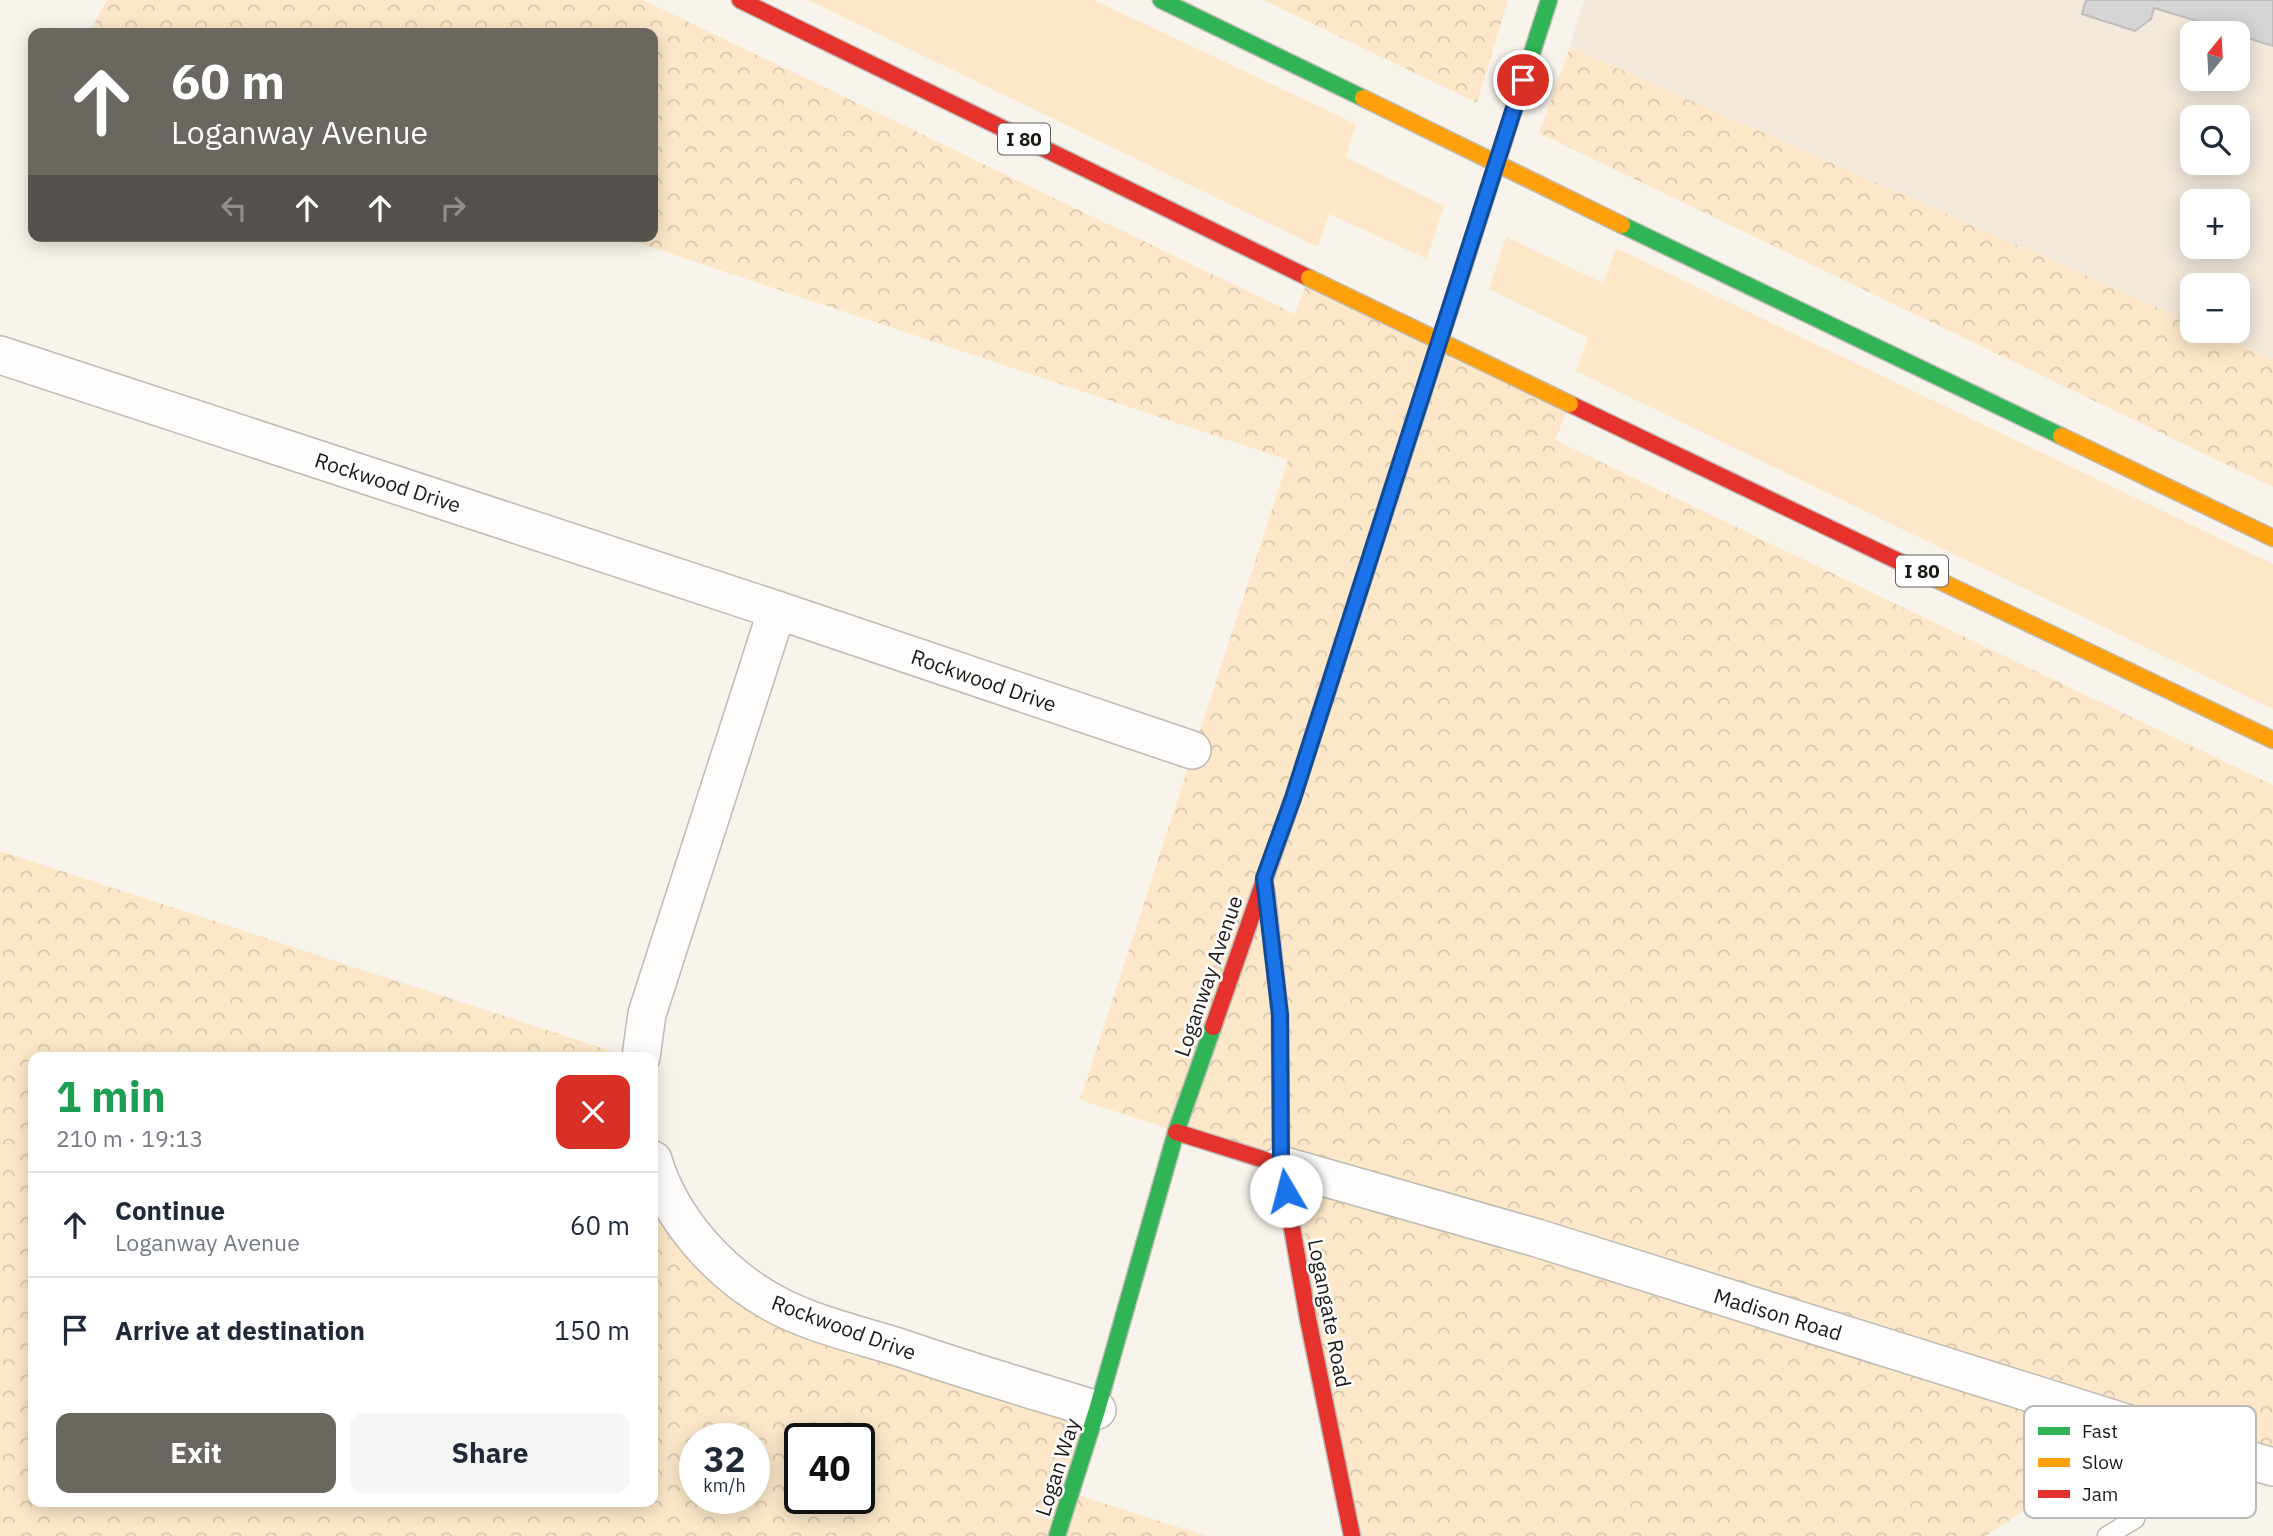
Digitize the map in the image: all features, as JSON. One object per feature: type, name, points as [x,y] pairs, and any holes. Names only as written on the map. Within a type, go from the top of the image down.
[{"type":"main road","name":"I 80","points":[[740,0],[1570,404],[2273,740]]},
{"type":"main road","points":[[1161,0],[2273,538]]},
{"type":"main road","name":"Loganway Avenue","points":[[1097,1410],[1177,1132],[1293,798],[1549,0]]},
{"type":"main road","name":"Logangate Road","points":[[1264,878],[1280,1015],[1281,1165],[1308,1320],[1352,1536]]},
{"type":"main road","points":[[1177,1132],[1281,1165]]},
{"type":"main road","name":"Logan Way","points":[[1057,1536],[1097,1410]]},
{"type":"street","name":"Rockwood Drive","points":[[0,355],[777,610],[1192,750]]},
{"type":"street","points":[[642,1052],[647,1014],[777,610]]},
{"type":"street","name":"Madison Road","points":[[1281,1165],[1537,1238],[2071,1406]]},
{"type":"street","name":"Rockwood Drive","points":[[658,1176],[678,1213],[720,1265],[775,1304],[905,1350],[1097,1410]]},
{"type":"street","name":"Madison Road","points":[[2256,1462],[2273,1467]]},
{"type":"lane","points":[[2107,1536],[2134,1519]]},
{"type":"shaded area","points":[[1584,0],[2273,0],[2273,359],[2237,343],[2250,343],[2250,273],[2180,273],[2180,317],[1570,47]]},
{"type":"green space","points":[[107,0],[643,0],[1295,314],[1309,278],[1570,404],[1555,440],[2273,785],[2273,1467],[2256,1462],[2256,1406],[2024,1406],[2024,1510],[1986,1536],[1352,1536],[1281,1165],[1080,1100],[1288,460],[636,242],[658,242],[658,28],[92,28]]},
{"type":"green space","points":[[808,0],[1094,0],[1356,124],[1346,157],[1444,206],[1427,259],[1329,214],[1318,247]]},
{"type":"green space","points":[[1263,0],[1508,0],[1477,103]]},
{"type":"green space","points":[[1570,47],[2180,317],[2180,343],[2237,343],[2273,359],[2273,487],[1539,133]]},
{"type":"green space","points":[[1506,237],[1603,283],[1616,248],[2273,564],[2273,709],[1576,371],[1588,338],[1489,289]]},
{"type":"green space","points":[[0,851],[614,1052],[28,1052],[28,1507],[658,1507],[658,1167],[752,1290],[1097,1410],[1071,1493],[1207,1536],[0,1536]]},
{"type":"building","points":[[2086,0],[2273,0],[2273,46],[2250,39],[2250,21],[2198,21],[2154,8],[2151,19],[2135,31],[2082,14]]},
{"type":"traffic: fast","points":[[1161,0],[1363,98]]},
{"type":"traffic: fast","points":[[1390,496],[1549,0]]},
{"type":"traffic: fast","points":[[1622,225],[2061,436]]},
{"type":"traffic: fast","points":[[1057,1536],[1097,1410],[1176,1132],[1213,1027]]},
{"type":"traffic: slow","points":[[1363,98],[1622,225]]},
{"type":"traffic: slow","points":[[1309,278],[1570,404]]},
{"type":"traffic: slow","points":[[2061,436],[2273,538]]},
{"type":"traffic: slow","points":[[1898,561],[2273,740]]},
{"type":"traffic: jam","points":[[740,0],[1309,278]]},
{"type":"traffic: jam","points":[[1570,404],[1898,561]]},
{"type":"traffic: jam","points":[[1213,1027],[1293,798],[1390,496]]},
{"type":"traffic: jam","points":[[1266,888],[1280,1015],[1281,1165]]},
{"type":"traffic: jam","points":[[1176,1132],[1281,1165],[1308,1319],[1352,1536]]},
{"type":"route","points":[[1286,1191],[1281,1165],[1280,1015],[1264,878],[1293,798],[1523,80]]}]
